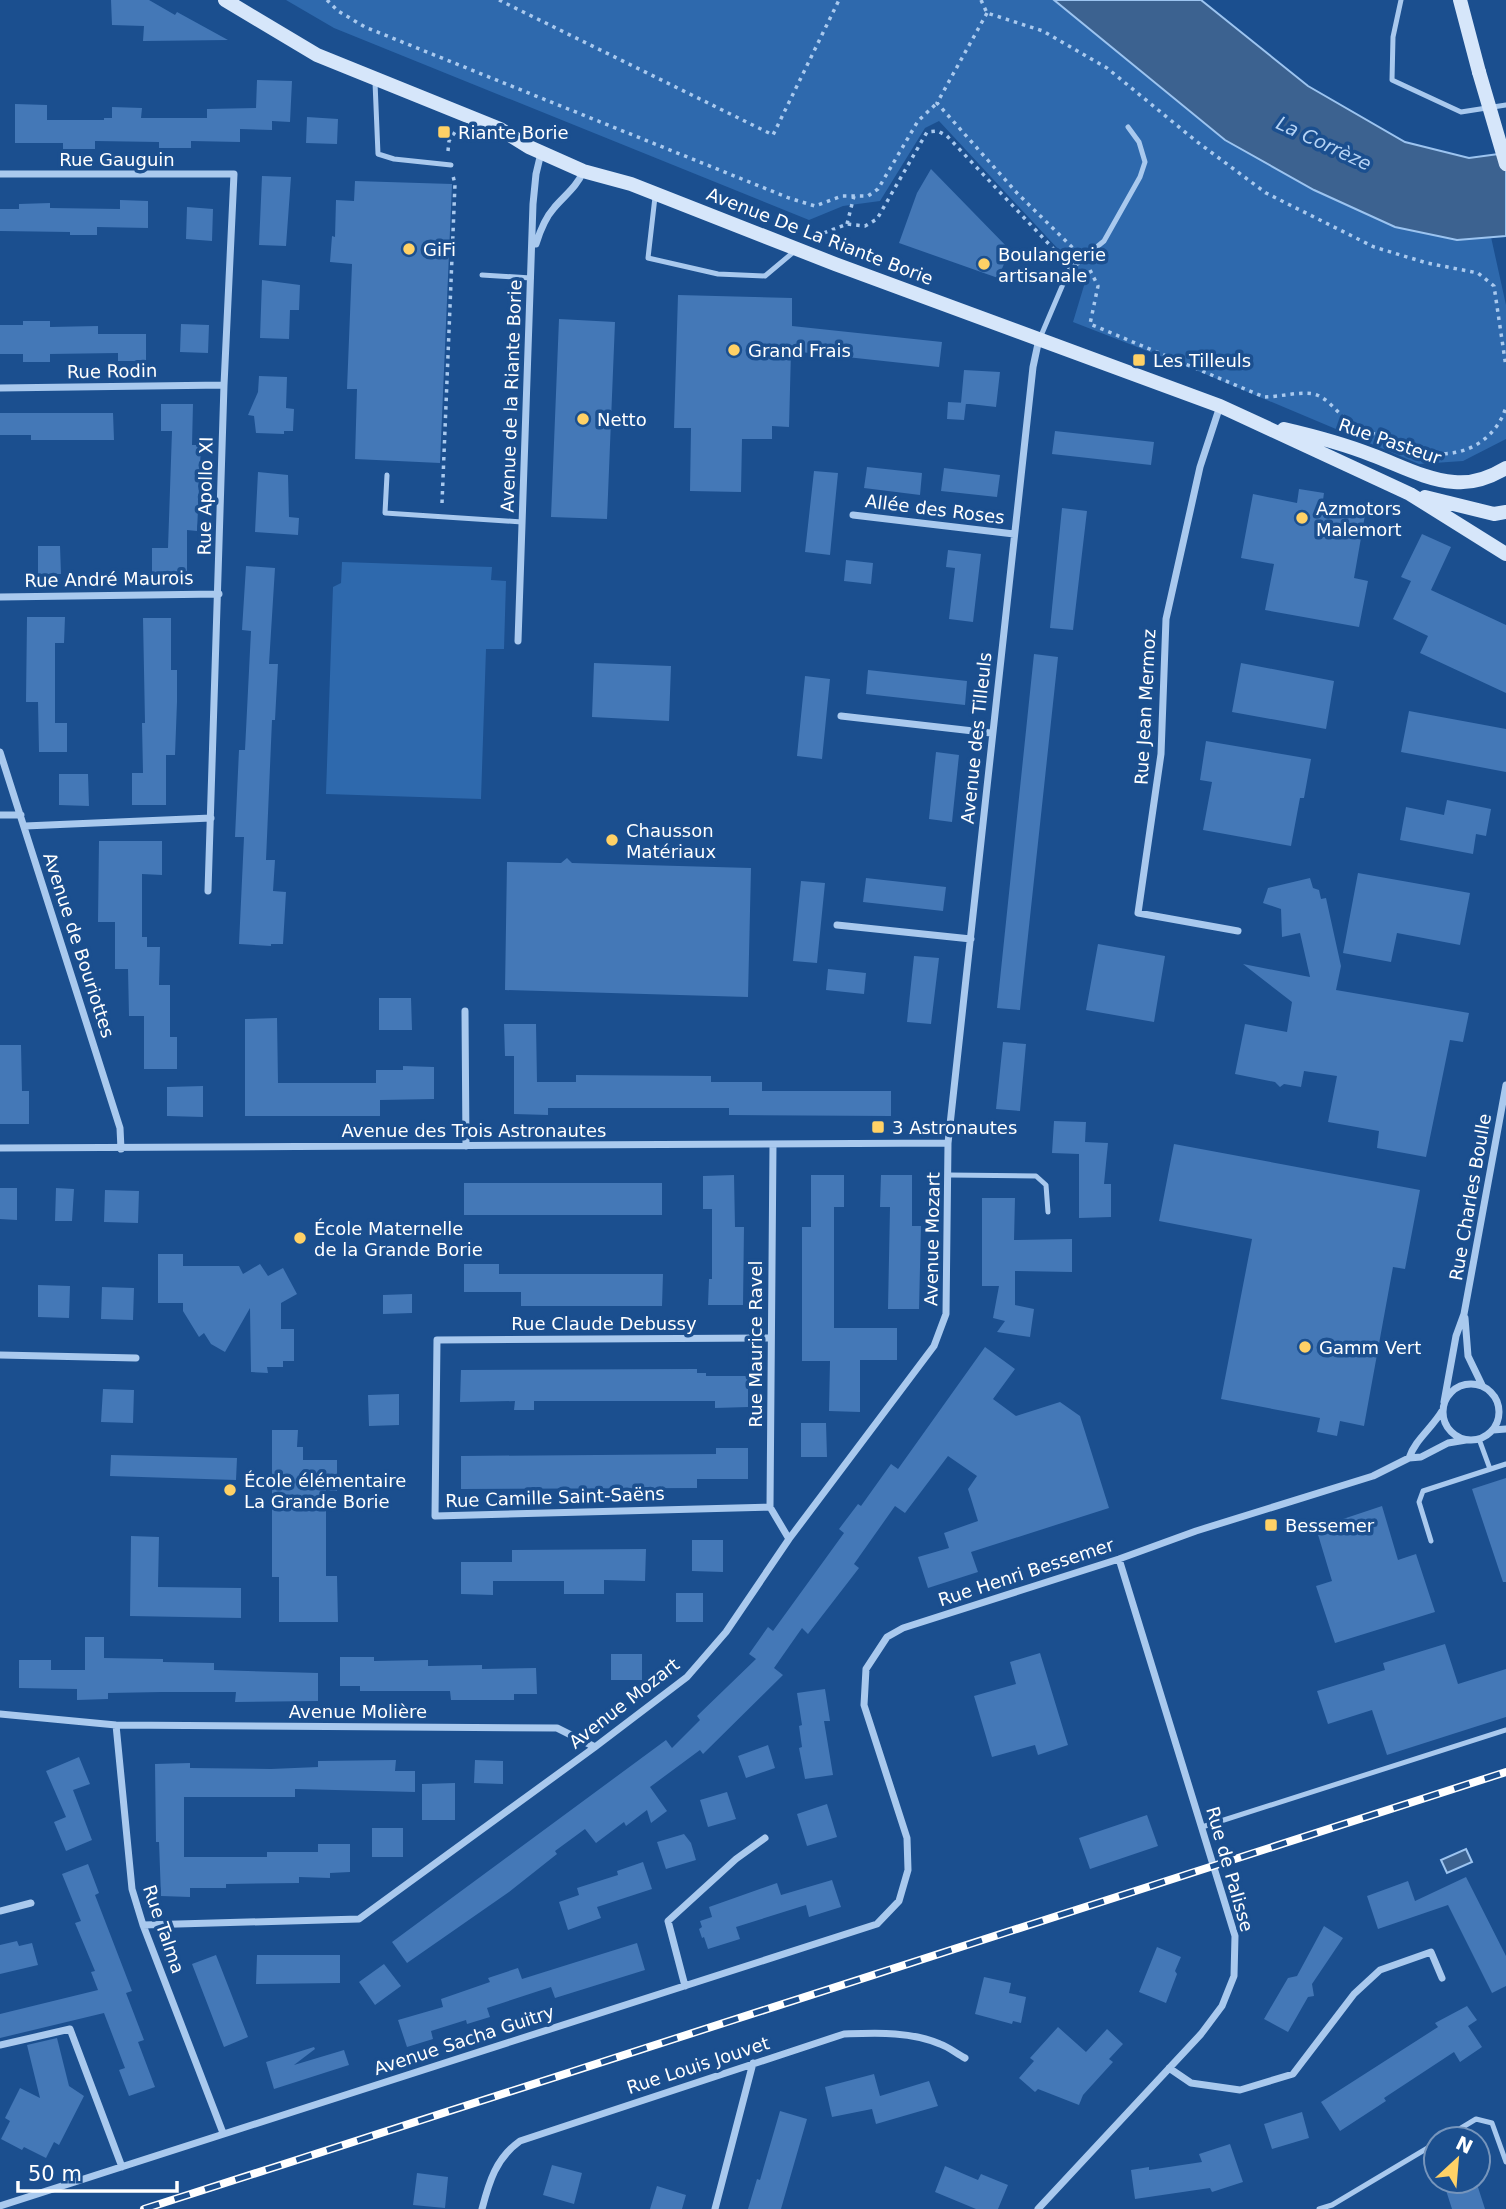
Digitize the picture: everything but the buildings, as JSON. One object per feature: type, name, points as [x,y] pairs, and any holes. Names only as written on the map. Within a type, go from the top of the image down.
[{"type":"street","name":"Avenue De La Riante Borie","points":[[225,0],[317,55],[500,129],[541,153],[583,171],[631,184],[797,249],[1220,406],[1410,494],[1506,554]]},
{"type":"street","points":[[1460,0],[1506,164]]},
{"type":"street","name":"Avenue de la Riante Borie","points":[[518,642],[536,174],[541,153]]},
{"type":"street","points":[[533,251],[542,226],[552,210],[580,179],[583,171]]},
{"type":"street","name":"Rue Gauguin","points":[[0,174],[234,174]]},
{"type":"street","name":"Rue Apollo XI","points":[[208,891],[224,385],[234,174]]},
{"type":"street","name":"Avenue des Tilleuls","points":[[948,1143],[1032,367],[1040,338]]},
{"type":"street","name":"Rue Rodin","points":[[0,388],[224,385]]},
{"type":"street","name":"Rue Jean Mermoz","points":[[1220,406],[1200,467],[1166,619],[1161,754],[1138,913],[1238,931]]},
{"type":"street","name":"Rue Pasteur","points":[[1261,425],[1311,435],[1425,476],[1455,482],[1478,480],[1506,468]]},
{"type":"street","name":"Avenue De La Riante Borie","points":[[1410,494],[1494,514],[1506,512]]},
{"type":"street","name":"Allée des Roses","points":[[853,515],[1014,534]]},
{"type":"street","name":"Rue André Maurois","points":[[0,597],[219,594]]},
{"type":"street","points":[[841,716],[991,733]]},
{"type":"street","name":"Avenue de Bouriottes","points":[[0,752],[120,1128],[121,1149]]},
{"type":"street","points":[[0,815],[21,815]]},
{"type":"street","points":[[25,826],[211,818]]},
{"type":"street","points":[[837,925],[971,939]]},
{"type":"street","points":[[466,1011],[466,1146]]},
{"type":"street","name":"Rue Charles Boulle","points":[[1444,1402],[1456,1336],[1464,1314],[1506,1085]]},
{"type":"street","name":"Avenue des Trois Astronautes","points":[[0,1149],[948,1143]]},
{"type":"street","name":"Avenue Mozart","points":[[143,1925],[359,1919],[687,1677],[726,1632],[789,1539],[934,1346],[946,1314],[948,1143]]},
{"type":"street","name":"Rue Maurice Ravel","points":[[770,1507],[773,1144]]},
{"type":"street","name":"Rue Charles Boulle","points":[[1464,1314],[1468,1356],[1482,1385]]},
{"type":"street","name":"Rue Claude Debussy","points":[[437,1340],[771,1338]]},
{"type":"street","name":"Rue Camille Saint-Saëns","points":[[437,1340],[435,1516],[770,1507]]},
{"type":"street","points":[[0,1355],[136,1357]]},
{"type":"street","points":[[1444,1402],[1448,1394],[1464,1384],[1482,1385],[1506,1400]]},
{"type":"street","points":[[1490,1390],[1499,1406],[1497,1423],[1493,1430]]},
{"type":"street","name":"Rue Henri Bessemer","points":[[1409,1458],[1413,1447],[1433,1426],[1444,1402]]},
{"type":"street","points":[[1442,1411],[1447,1428],[1454,1435],[1466,1440]]},
{"type":"street","name":"Rue Henri Bessemer","points":[[908,1870],[907,1838],[864,1705],[866,1669],[887,1637],[903,1628],[1119,1559],[1196,1531],[1373,1476],[1448,1443],[1479,1439],[1493,1430],[1506,1429]]},
{"type":"street","points":[[770,1507],[789,1539]]},
{"type":"street","name":"Rue de Palisse","points":[[1038,2209],[1201,2034],[1222,2006],[1234,1976],[1235,1936],[1119,1559]]},
{"type":"street","name":"Avenue Molière","points":[[0,1714],[116,1725],[557,1728],[594,1747]]},
{"type":"street","name":"Rue Talma","points":[[116,1725],[132,1889],[143,1925],[223,2133]]},
{"type":"street","points":[[685,1986],[668,1921],[736,1859],[765,1838]]},
{"type":"street","name":"Avenue Sacha Guitry","points":[[0,2206],[877,1924],[899,1901],[908,1870]]},
{"type":"street","points":[[0,1911],[31,1903]]},
{"type":"street","points":[[1169,2068],[1191,2084],[1240,2090],[1293,2074],[1354,1994],[1380,1969],[1431,1952],[1442,1978]]},
{"type":"street","points":[[0,2045],[70,2029],[122,2167]]},
{"type":"street","name":"Rue Louis Jouvet","points":[[482,2209],[497,2164],[507,2150],[520,2141],[753,2063],[844,2035],[882,2033],[910,2036],[940,2044],[965,2059]]},
{"type":"street","points":[[715,2209],[753,2063]]},
{"type":"lane","points":[[1401,0],[1393,37],[1392,80],[1461,112],[1506,104]]},
{"type":"lane","points":[[375,78],[377,154],[394,159],[451,165]]},
{"type":"lane","points":[[1040,338],[1069,270],[1104,241],[1140,177],[1145,162],[1139,142],[1128,127]]},
{"type":"lane","points":[[656,194],[648,258],[719,274],[765,276],[797,249]]},
{"type":"lane","points":[[482,275],[532,278]]},
{"type":"lane","points":[[387,475],[385,513],[522,522]]},
{"type":"lane","points":[[949,1175],[1036,1177],[1046,1185],[1048,1212]]},
{"type":"lane","points":[[1479,1439],[1490,1469]]},
{"type":"lane","points":[[1431,1541],[1419,1502],[1423,1491],[1506,1464]]},
{"type":"lane","points":[[1202,1827],[1506,1730]]},
{"type":"lane","points":[[1466,2125],[1476,2119],[1492,2123],[1506,2162]]},
{"type":"lane","points":[[1319,2209],[1332,2205],[1422,2151]]},
{"type":"path","points":[[327,0],[338,11],[365,27],[789,198],[815,206],[842,196],[868,196],[878,189],[918,121],[937,103],[987,13]]},
{"type":"path","points":[[499,0],[773,135],[839,0]]},
{"type":"path","points":[[981,0],[987,13],[1042,31],[1107,68],[1196,141],[1266,193],[1374,247],[1427,263],[1478,273],[1494,286],[1506,367]]},
{"type":"path","points":[[937,103],[1017,192],[1083,257],[1098,286],[1090,324],[1264,397],[1306,393],[1318,395],[1332,404],[1347,420],[1416,450],[1446,454],[1475,446],[1487,437],[1503,416],[1506,407]]},
{"type":"path","points":[[804,234],[818,236],[847,224],[865,226],[877,219],[927,132],[938,131],[947,136],[1061,257],[1069,270]]},
{"type":"path","points":[[442,516],[455,184],[451,165]]},
{"type":"path","points":[[847,224],[854,196]]},
{"type":"shaded area","points":[[286,0],[1054,0],[1225,140],[1457,240],[1491,237],[1506,305],[1506,439],[1463,461],[1419,464],[1186,366],[1073,322],[1086,279],[939,121],[925,128],[880,201],[843,206],[809,220],[334,28]]},
{"type":"shaded area","points":[[342,562],[492,567],[491,580],[506,581],[504,649],[486,649],[481,799],[326,794],[333,587],[341,583]]},
{"type":"water","name":"La Corrèze","points":[[1054,0],[1201,0],[1308,86],[1405,142],[1469,158],[1506,153],[1506,236],[1457,240],[1395,227],[1314,190],[1225,140]]},
{"type":"water","points":[[1466,1849],[1472,1862],[1447,1873],[1441,1860]]},
{"type":"railway","points":[[144,2209],[1506,1772]]},
{"type":"place","name":"Riante Borie","points":[[444,132]]},
{"type":"place","name":"GiFi","points":[[409,249]]},
{"type":"place","name":"Boulangerie artisanale","points":[[984,264]]},
{"type":"place","name":"Grand Frais","points":[[734,350]]},
{"type":"place","name":"Les Tilleuls","points":[[1139,360]]},
{"type":"place","name":"Netto","points":[[583,419]]},
{"type":"place","name":"Azmotors Malemort","points":[[1302,518]]},
{"type":"place","name":"Chausson Matériaux","points":[[612,840]]},
{"type":"place","name":"3 Astronautes","points":[[878,1127]]},
{"type":"place","name":"École Maternelle de la Grande Borie","points":[[300,1238]]},
{"type":"place","name":"Gamm Vert","points":[[1305,1347]]},
{"type":"place","name":"École élémentaire La Grande Borie","points":[[230,1490]]},
{"type":"place","name":"Bessemer","points":[[1271,1525]]}]
